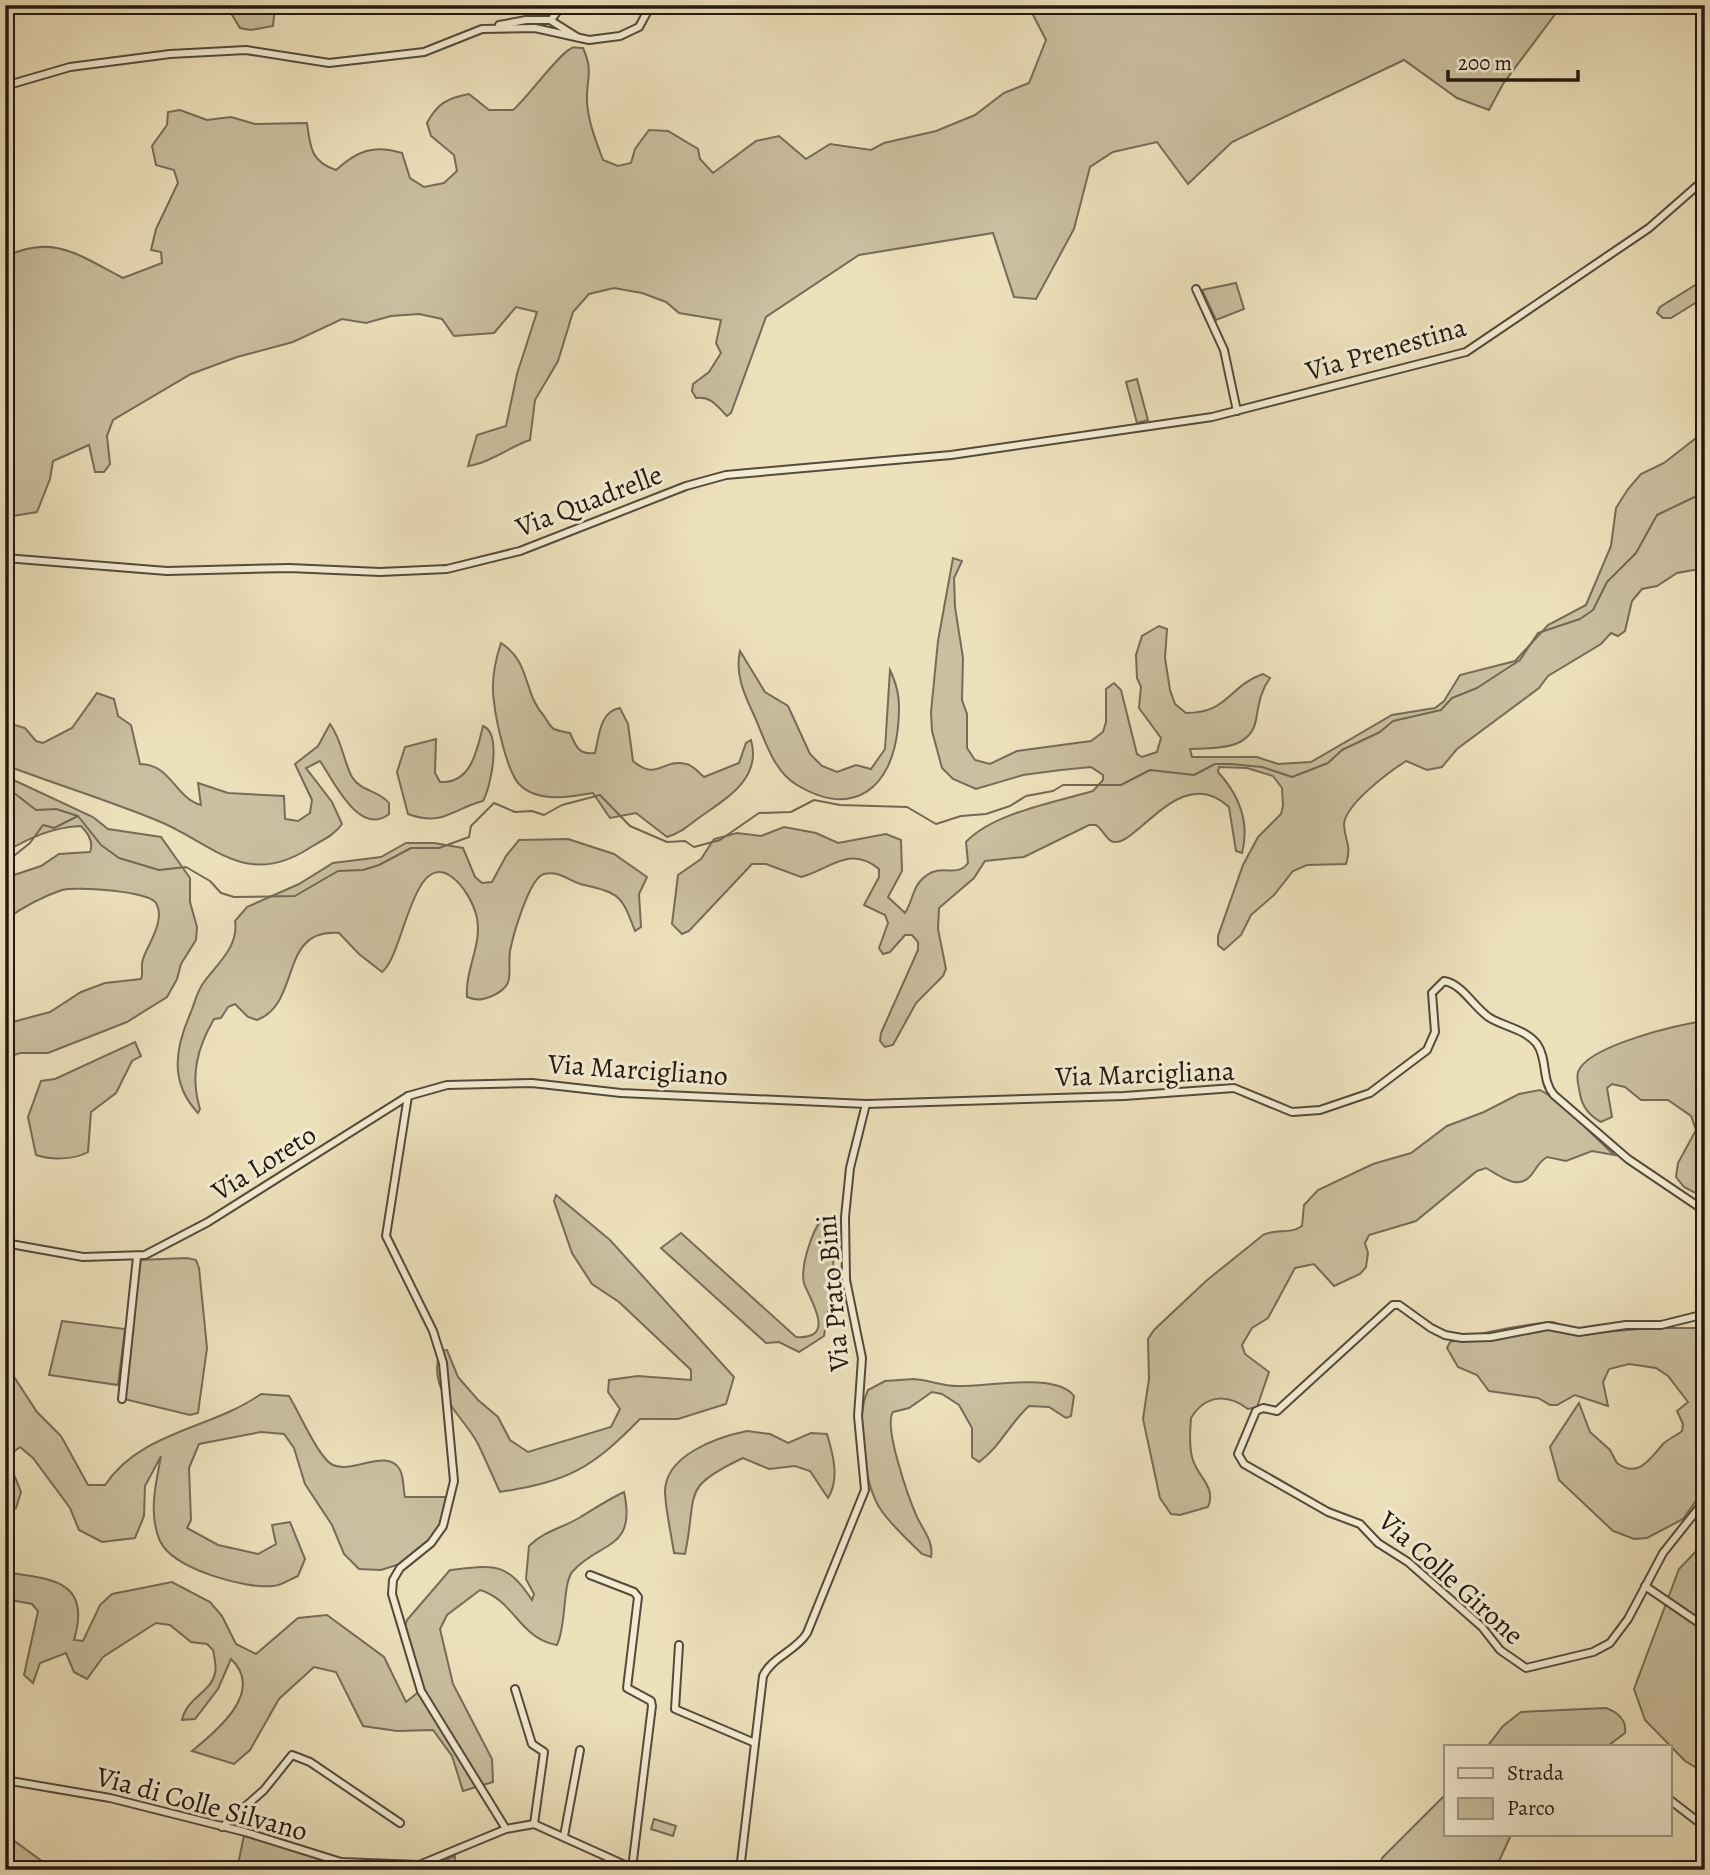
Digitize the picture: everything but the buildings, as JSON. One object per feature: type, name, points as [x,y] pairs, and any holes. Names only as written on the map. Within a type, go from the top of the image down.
[{"type":"street","points":[[551,20],[562,5]]},
{"type":"street","points":[[482,29],[538,28],[589,40],[622,36],[644,22],[651,5]]},
{"type":"street","points":[[5,86],[70,66],[194,52],[257,51],[323,63],[376,55],[407,55],[435,49],[482,29],[523,20],[551,20],[571,34],[589,40]]},
{"type":"street","name":"Via Prenestina","points":[[1196,420],[1437,362],[1469,350],[1649,228],[1705,180]]},
{"type":"street","points":[[1196,289],[1224,350],[1237,411]]},
{"type":"street","name":"Via Quadrelle","points":[[5,558],[167,570],[436,570],[471,565],[517,552],[686,486],[726,475],[951,455],[1196,420]]},
{"type":"street","name":"Via Marcigliana","points":[[866,1104],[1133,1096],[1225,1087],[1246,1090],[1292,1112],[1327,1109],[1372,1093],[1427,1050],[1435,1032],[1432,993],[1436,986],[1446,981],[1458,987],[1490,1018],[1525,1034],[1536,1043],[1543,1058],[1546,1082],[1556,1097],[1628,1159],[1705,1211]]},
{"type":"street","name":"Via Marcigliano","points":[[408,1096],[440,1086],[508,1082],[623,1094],[866,1104]]},
{"type":"street","points":[[408,1096],[403,1142],[386,1233],[433,1331],[443,1363],[454,1481],[443,1527],[431,1543],[400,1568],[393,1580],[392,1594],[421,1690],[506,1829],[534,1824],[634,1869],[652,1706],[651,1701],[627,1688],[638,1596],[590,1576]]},
{"type":"street","name":"Via Loreto","points":[[5,1243],[79,1257],[137,1257],[172,1243],[208,1222],[408,1096]]},
{"type":"street","name":"Via Prato Bini","points":[[740,1870],[764,1674],[769,1666],[797,1646],[807,1633],[865,1490],[858,1416],[862,1353],[847,1284],[845,1217],[850,1168],[866,1104]]},
{"type":"street","points":[[122,1399],[137,1257]]},
{"type":"street","name":"Via Colle Girone","points":[[1705,1314],[1661,1325],[1626,1325],[1579,1332],[1548,1326],[1491,1337],[1462,1338],[1445,1335],[1399,1305],[1393,1306],[1277,1411],[1263,1408],[1256,1411],[1238,1454],[1244,1464],[1308,1502],[1360,1524],[1482,1626],[1500,1650],[1522,1668],[1593,1652],[1606,1645],[1628,1619],[1663,1553],[1705,1500]]},
{"type":"street","points":[[1645,1586],[1705,1627]]},
{"type":"street","points":[[679,1644],[674,1708],[755,1742]]},
{"type":"street","points":[[1705,1678],[1705,1698]]},
{"type":"street","points":[[515,1689],[532,1744],[544,1752],[534,1824]]},
{"type":"street","points":[[564,1836],[580,1750]]},
{"type":"street","points":[[222,1827],[264,1790],[292,1755],[310,1762],[400,1823]]},
{"type":"street","name":"Via di Colle Silvano","points":[[5,1780],[106,1797],[326,1858],[401,1866],[437,1860],[506,1829]]},
{"type":"street","points":[[1672,1802],[1705,1827]]},
{"type":"green space","points":[[226,5],[275,5],[273,26],[251,30],[240,28]]},
{"type":"green space","points":[[1020,5],[1562,5],[1503,84],[1489,110],[1457,98],[1404,60],[1232,142],[1188,184],[1157,142],[1113,152],[1090,167],[1074,229],[1036,299],[1014,297],[993,233],[859,255],[766,317],[731,413],[727,416],[710,400],[696,398],[692,391],[693,384],[709,372],[721,353],[716,343],[721,320],[679,313],[666,302],[642,293],[614,288],[589,294],[573,312],[558,361],[535,400],[530,440],[484,462],[468,466],[477,435],[506,426],[517,374],[537,312],[516,307],[494,333],[454,336],[442,319],[419,314],[391,316],[366,323],[342,319],[293,342],[237,357],[191,374],[113,420],[107,436],[110,464],[104,472],[95,472],[89,445],[53,461],[50,479],[37,512],[13,516],[5,511],[5,257],[22,250],[52,247],[79,255],[123,278],[162,263],[161,252],[151,250],[156,229],[178,183],[174,170],[156,165],[152,146],[167,125],[168,112],[180,110],[207,120],[231,117],[255,124],[307,123],[313,152],[321,163],[328,167],[336,170],[351,158],[366,151],[392,150],[402,153],[410,178],[424,187],[444,183],[457,171],[454,155],[431,136],[427,123],[439,107],[449,100],[469,94],[489,110],[513,110],[567,51],[583,48],[589,69],[589,116],[603,160],[618,166],[631,163],[635,149],[649,130],[668,131],[698,149],[700,159],[713,173],[756,141],[779,136],[806,159],[830,144],[871,150],[884,143],[936,131],[975,115],[1004,93],[1029,83],[1046,40],[1032,13]]},
{"type":"green space","points":[[1705,279],[1705,297],[1671,318],[1663,318],[1657,313],[1660,307]]},
{"type":"green space","points":[[1236,283],[1244,309],[1216,320],[1202,290]]},
{"type":"green space","points":[[1137,379],[1148,420],[1137,423],[1126,382]]},
{"type":"green space","points":[[1705,431],[1705,558],[1699,569],[1677,573],[1657,586],[1642,589],[1632,601],[1625,631],[1618,636],[1611,633],[1601,644],[1548,676],[1539,688],[1457,749],[1442,767],[1427,770],[1406,761],[1379,781],[1359,799],[1346,817],[1346,864],[1307,865],[1293,871],[1274,895],[1251,915],[1241,935],[1224,950],[1218,945],[1218,936],[1243,865],[1258,837],[1281,814],[1283,806],[1282,788],[1273,776],[1247,768],[1219,767],[1218,772],[1232,790],[1241,810],[1245,830],[1242,853],[1236,851],[1229,807],[1211,795],[1193,794],[1176,800],[1121,841],[1111,841],[1096,825],[1089,825],[1024,857],[985,861],[974,878],[939,908],[938,929],[946,969],[943,976],[916,1003],[893,1045],[885,1047],[880,1041],[881,1033],[918,950],[918,942],[912,935],[905,935],[890,952],[883,954],[879,948],[888,923],[885,915],[864,905],[879,877],[879,869],[868,862],[859,859],[840,861],[801,877],[766,864],[752,864],[689,931],[682,934],[672,924],[678,875],[701,859],[714,839],[737,833],[761,836],[784,827],[816,833],[838,843],[886,834],[901,840],[902,871],[888,897],[905,913],[916,888],[927,875],[938,871],[959,870],[968,863],[966,842],[978,832],[1008,816],[1093,791],[1103,780],[1103,775],[1091,767],[1023,775],[976,789],[953,779],[942,768],[932,731],[931,712],[938,641],[953,558],[962,561],[954,578],[955,607],[963,658],[962,700],[967,714],[967,748],[975,760],[990,764],[1017,751],[1091,741],[1103,732],[1106,722],[1106,689],[1114,683],[1121,690],[1137,754],[1142,757],[1157,752],[1161,738],[1139,708],[1141,687],[1137,678],[1136,655],[1142,636],[1159,626],[1167,629],[1165,658],[1170,690],[1175,704],[1186,713],[1211,709],[1242,685],[1263,674],[1270,678],[1262,693],[1256,720],[1247,737],[1230,746],[1190,749],[1192,757],[1257,757],[1278,764],[1311,762],[1392,715],[1435,708],[1444,701],[1460,675],[1515,661],[1548,625],[1586,605],[1611,546],[1616,508],[1628,489],[1641,474],[1664,463]]},
{"type":"green space","points":[[501,643],[517,659],[537,707],[550,725],[556,730],[570,733],[576,746],[582,751],[595,753],[604,719],[613,710],[620,708],[628,724],[633,761],[641,767],[654,770],[671,764],[686,764],[704,777],[739,763],[746,743],[751,740],[753,753],[747,776],[740,786],[721,802],[685,828],[667,837],[636,813],[610,818],[593,793],[555,797],[527,791],[515,779],[511,770],[495,710],[493,680]]},
{"type":"green space","points":[[740,651],[765,692],[788,706],[810,754],[822,766],[837,772],[856,765],[871,769],[885,749],[890,670],[898,698],[898,727],[888,767],[867,792],[852,798],[836,799],[817,795],[797,785],[783,773],[772,757],[740,679]]},
{"type":"green space","points":[[97,693],[114,699],[118,716],[131,725],[140,764],[159,769],[185,796],[201,805],[198,783],[228,793],[284,796],[285,819],[298,821],[310,813],[312,800],[295,764],[318,746],[330,724],[352,777],[360,786],[389,803],[389,814],[378,819],[367,818],[357,812],[339,792],[320,761],[306,768],[332,802],[342,824],[326,838],[285,860],[265,864],[247,863],[229,858],[156,820],[5,765],[5,722],[25,728],[36,741],[43,743],[72,728]]},
{"type":"green space","points":[[483,726],[492,739],[493,761],[483,801],[439,818],[420,818],[408,814],[397,772],[405,747],[436,739],[435,773],[440,782],[451,781],[459,778],[471,764]]},
{"type":"green space","points":[[5,776],[93,817],[108,829],[161,837],[190,878],[190,902],[197,927],[196,940],[181,964],[177,979],[167,997],[127,1022],[48,1053],[20,1053],[5,1058],[5,1024],[50,1012],[81,992],[105,983],[141,979],[143,959],[158,924],[159,910],[156,903],[140,895],[111,890],[69,889],[47,896],[5,920],[5,878],[41,866],[59,854],[90,852],[91,841],[81,826],[71,827],[42,834],[5,852]]},
{"type":"green space","points":[[568,839],[614,854],[647,877],[639,894],[641,927],[635,931],[623,904],[613,894],[560,875],[544,874],[538,878],[527,896],[518,921],[510,951],[508,983],[492,996],[480,1000],[467,997],[468,977],[477,938],[477,918],[461,885],[452,877],[438,872],[427,877],[418,890],[390,962],[382,972],[359,954],[339,933],[320,935],[307,942],[298,954],[280,999],[271,1011],[257,1020],[248,1017],[235,1004],[228,1007],[221,1018],[214,1019],[203,1041],[197,1062],[198,1113],[189,1101],[179,1077],[181,1039],[200,989],[231,946],[235,921],[247,907],[299,884],[333,863],[381,857],[406,843],[434,843],[463,848],[475,877],[482,883],[492,882],[506,856],[519,840]]},
{"type":"green space","points":[[1705,1021],[1705,1198],[1684,1187],[1676,1177],[1678,1163],[1696,1130],[1691,1116],[1668,1100],[1641,1100],[1625,1087],[1612,1084],[1607,1088],[1612,1117],[1601,1122],[1585,1107],[1577,1077],[1585,1062],[1615,1045]]},
{"type":"green space","points":[[135,1042],[141,1056],[132,1061],[116,1093],[91,1112],[88,1152],[76,1157],[62,1158],[36,1155],[28,1117],[41,1081],[55,1079]]},
{"type":"green space","points":[[1540,1090],[1557,1100],[1614,1155],[1592,1151],[1566,1161],[1547,1157],[1521,1182],[1509,1181],[1486,1168],[1477,1171],[1416,1221],[1369,1235],[1365,1243],[1368,1253],[1366,1267],[1360,1274],[1334,1286],[1314,1264],[1295,1268],[1268,1318],[1252,1328],[1242,1345],[1245,1354],[1269,1372],[1257,1407],[1248,1409],[1232,1400],[1217,1399],[1203,1405],[1191,1418],[1191,1452],[1194,1464],[1210,1493],[1208,1507],[1180,1515],[1171,1514],[1160,1498],[1143,1419],[1149,1379],[1148,1339],[1154,1330],[1206,1281],[1263,1235],[1302,1226],[1304,1205],[1318,1190],[1373,1164],[1411,1153],[1447,1126],[1484,1112],[1519,1094]]},
{"type":"green space","points":[[556,1195],[610,1240],[734,1377],[726,1404],[678,1419],[640,1419],[607,1450],[578,1470],[544,1483],[500,1492],[477,1442],[442,1389],[437,1365],[440,1351],[447,1350],[458,1377],[478,1400],[498,1417],[510,1440],[528,1452],[611,1427],[620,1409],[608,1392],[609,1380],[638,1376],[691,1380],[691,1370],[619,1302],[592,1284],[572,1253],[554,1201]]},
{"type":"green space","points":[[822,1219],[829,1228],[833,1257],[824,1336],[799,1352],[779,1342],[766,1343],[661,1248],[681,1233],[796,1337],[809,1336],[816,1332],[818,1316],[803,1276],[811,1240]]},
{"type":"green space","points":[[139,1260],[196,1260],[199,1268],[207,1348],[198,1413],[190,1415],[124,1399]]},
{"type":"green space","points":[[62,1321],[125,1329],[118,1385],[49,1375]]},
{"type":"green space","points":[[1553,1322],[1579,1334],[1652,1328],[1705,1328],[1705,1488],[1683,1519],[1647,1538],[1634,1539],[1613,1531],[1559,1480],[1550,1447],[1579,1403],[1590,1432],[1610,1450],[1617,1463],[1631,1469],[1643,1465],[1665,1442],[1682,1431],[1683,1424],[1677,1411],[1688,1402],[1668,1376],[1656,1368],[1629,1364],[1609,1369],[1603,1382],[1608,1406],[1575,1395],[1557,1405],[1550,1405],[1538,1398],[1489,1391],[1477,1375],[1458,1367],[1447,1348],[1450,1342],[1475,1335]]},
{"type":"green space","points":[[5,1363],[37,1412],[61,1436],[88,1485],[105,1485],[120,1467],[138,1453],[178,1432],[242,1406],[261,1394],[289,1396],[316,1445],[333,1465],[341,1467],[387,1461],[400,1470],[405,1497],[452,1497],[440,1532],[406,1562],[381,1570],[359,1569],[344,1554],[332,1525],[305,1484],[294,1448],[284,1434],[261,1432],[199,1444],[189,1468],[191,1520],[187,1528],[218,1545],[258,1554],[276,1544],[272,1525],[290,1522],[305,1559],[298,1576],[279,1585],[245,1584],[211,1575],[179,1560],[167,1551],[160,1541],[154,1520],[154,1498],[161,1456],[145,1486],[144,1516],[135,1538],[102,1542],[79,1530],[70,1508],[33,1458],[20,1447],[7,1457],[21,1492],[16,1508],[5,1512]]},
{"type":"green space","points":[[914,1379],[957,1386],[1020,1382],[1052,1384],[1074,1396],[1071,1416],[1066,1418],[1049,1407],[1029,1406],[979,1462],[972,1457],[972,1428],[959,1405],[942,1394],[932,1392],[909,1408],[893,1412],[891,1432],[898,1463],[913,1508],[929,1541],[931,1557],[922,1554],[881,1510],[870,1485],[863,1451],[862,1417],[868,1390],[885,1381]]},
{"type":"green space","points":[[747,1431],[770,1434],[788,1443],[811,1433],[827,1434],[835,1475],[828,1498],[810,1471],[795,1466],[769,1469],[743,1458],[723,1468],[700,1485],[692,1505],[685,1554],[674,1553],[665,1493],[673,1468],[683,1458],[708,1443]]},
{"type":"green space","points":[[624,1492],[627,1511],[620,1535],[583,1561],[570,1577],[557,1645],[534,1635],[501,1602],[480,1590],[447,1615],[440,1629],[453,1684],[492,1759],[493,1782],[463,1791],[452,1756],[433,1730],[397,1731],[363,1726],[336,1672],[314,1667],[279,1699],[250,1750],[234,1764],[192,1751],[225,1721],[240,1697],[243,1684],[240,1671],[231,1659],[218,1689],[195,1719],[182,1720],[189,1706],[213,1680],[216,1668],[213,1650],[207,1644],[191,1642],[170,1625],[156,1623],[103,1657],[87,1679],[74,1672],[66,1653],[40,1663],[33,1683],[24,1675],[38,1611],[32,1604],[5,1599],[5,1572],[38,1577],[64,1586],[77,1605],[78,1620],[74,1640],[83,1641],[100,1605],[112,1594],[172,1582],[210,1602],[222,1616],[236,1644],[256,1654],[298,1618],[327,1615],[384,1657],[406,1702],[421,1690],[402,1635],[407,1620],[450,1570],[498,1568],[514,1578],[532,1600],[534,1594],[526,1579],[529,1546],[547,1533]]},
{"type":"green space","points":[[1705,1542],[1705,1628],[1698,1639],[1705,1663],[1705,1773],[1685,1761],[1645,1720],[1634,1689],[1679,1569]]},
{"type":"green space","points":[[1606,1708],[1620,1717],[1625,1733],[1609,1745],[1489,1745],[1503,1726],[1521,1712]]},
{"type":"green space","points":[[1444,1796],[1444,1836],[1511,1836],[1495,1870],[1378,1870],[1382,1858]]},
{"type":"green space","points":[[654,1819],[676,1826],[673,1836],[651,1829]]},
{"type":"green space","points":[[5,1834],[54,1870],[18,1870],[5,1862]]},
{"type":"green space","points":[[244,1835],[341,1865],[423,1869],[455,1856],[454,1870],[237,1870]]},
{"type":"waterway","points":[[5,786],[36,810],[56,809],[78,816],[101,845],[119,858],[159,870],[186,867],[210,881],[221,893],[234,897],[295,896],[338,871],[363,870],[379,865],[411,848],[439,848],[469,837],[471,826],[494,803],[515,812],[532,811],[544,815],[562,805],[600,795],[630,826],[667,842],[685,841],[694,847],[720,840],[759,813],[791,812],[814,800],[840,805],[907,807],[936,824],[961,816],[986,814],[1010,806],[1026,796],[1053,791],[1063,785],[1121,785],[1150,770],[1194,775],[1215,764],[1231,764],[1262,767],[1292,777],[1328,763],[1342,750],[1380,732],[1393,721],[1441,710],[1452,698],[1477,688],[1520,660],[1538,633],[1580,619],[1593,610],[1607,582],[1636,553],[1657,515],[1705,492]]},
{"type":"waterway","points":[[5,863],[30,843],[43,825],[54,828],[78,816]]}]
